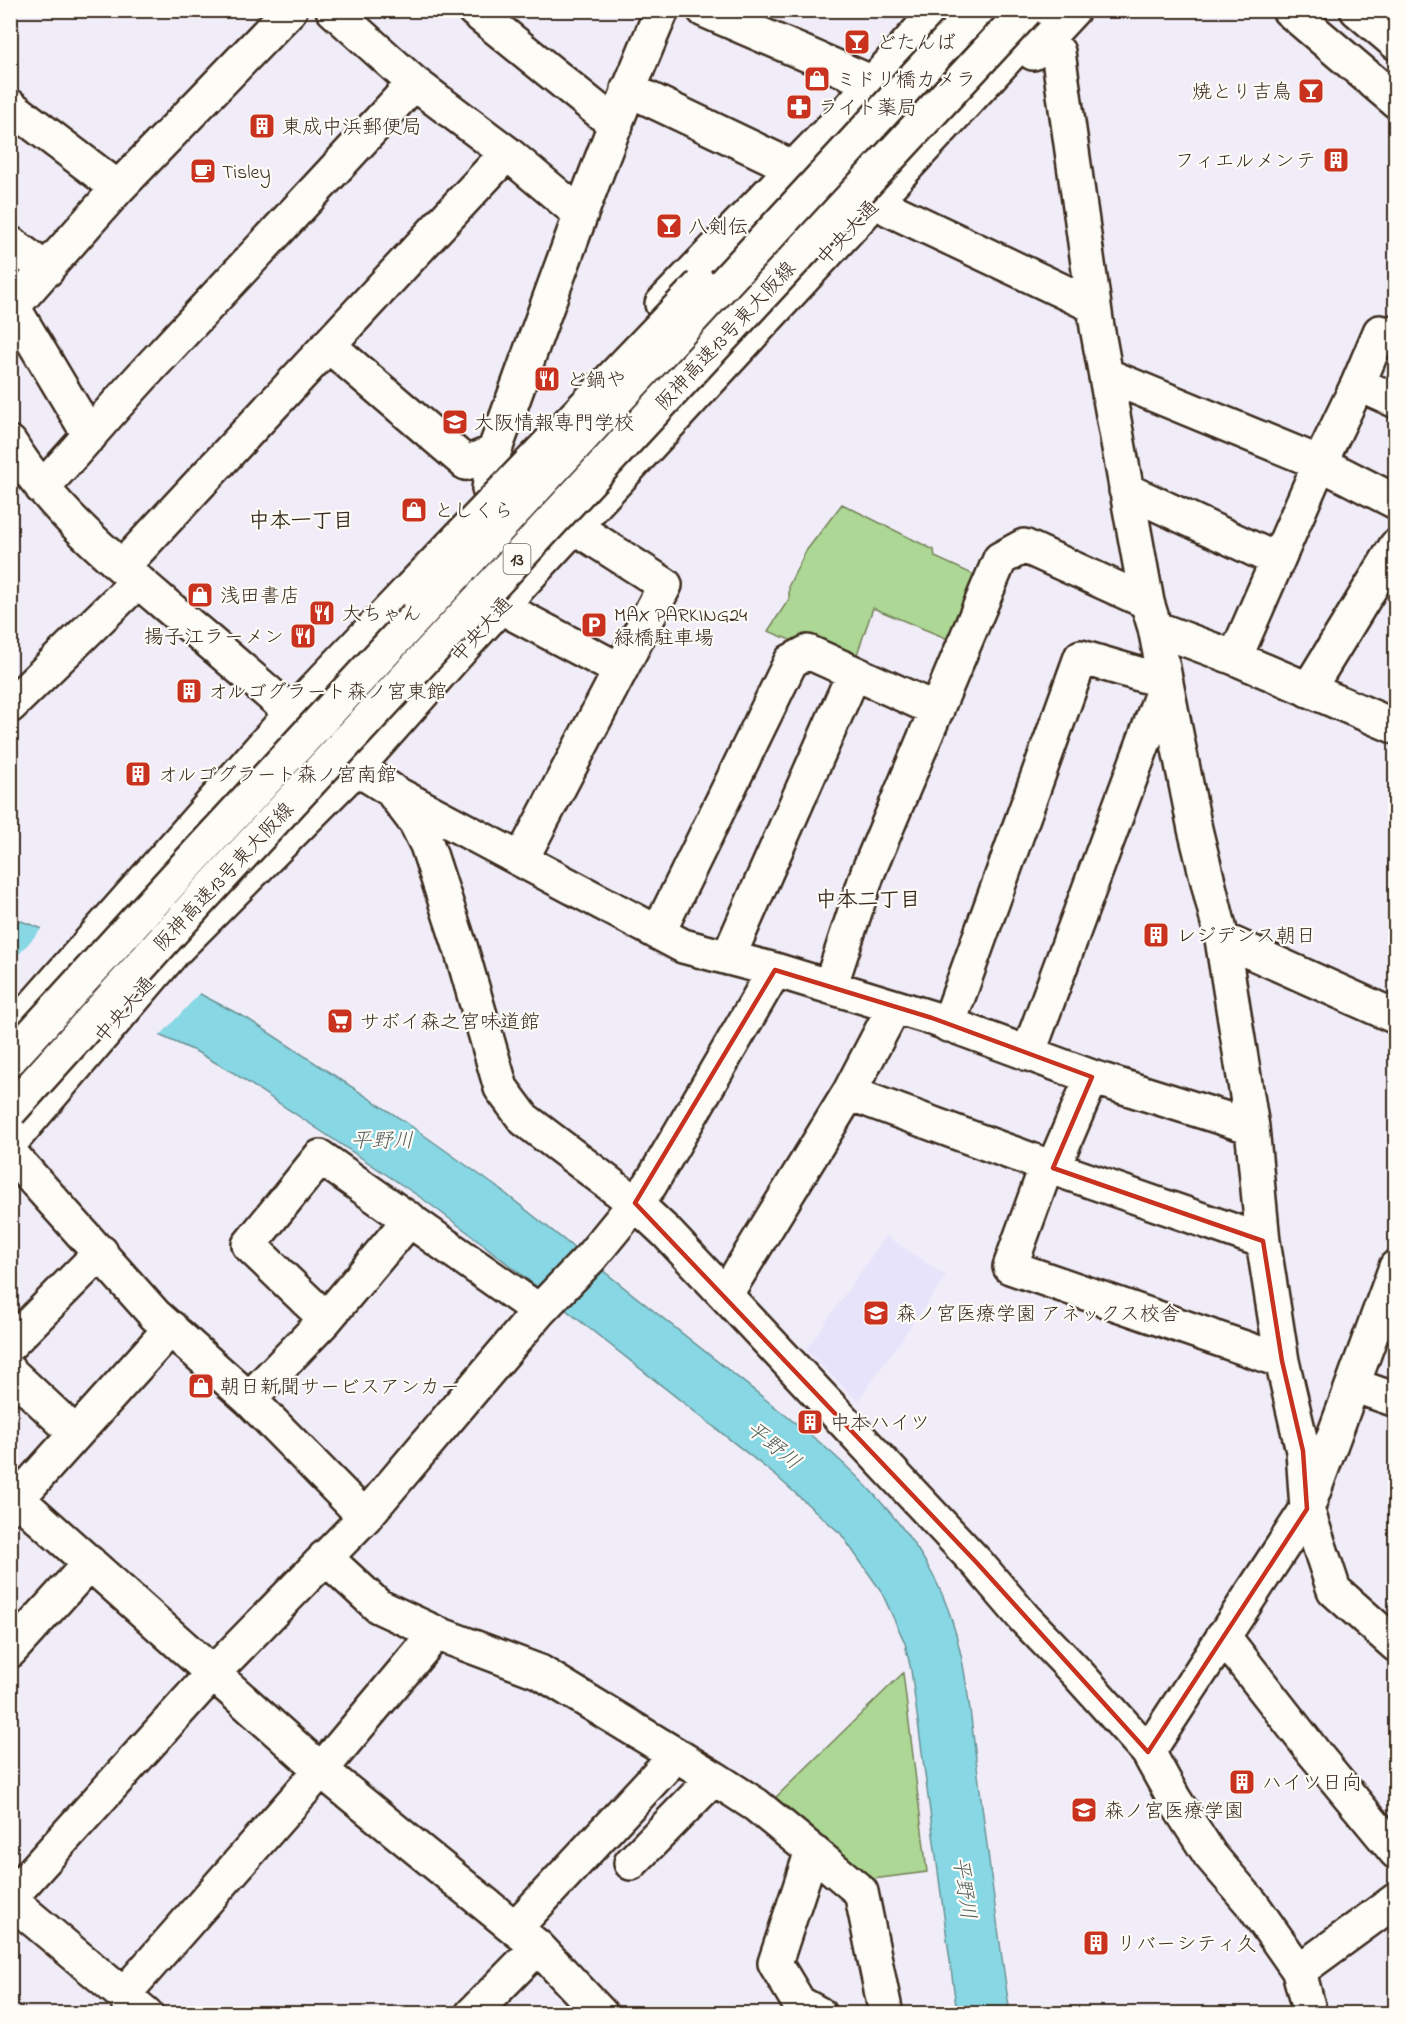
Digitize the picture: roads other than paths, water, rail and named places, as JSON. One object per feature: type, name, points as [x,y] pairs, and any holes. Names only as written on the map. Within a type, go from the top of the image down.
[{"type":"main road","points":[[90,436],[12,308],[118,188],[290,10]]},
{"type":"main road","points":[[333,10],[414,83],[507,153],[580,214]]},
{"type":"main road","points":[[474,10],[616,125]]},
{"type":"main road","points":[[489,489],[494,452],[580,214],[628,89],[662,10]]},
{"type":"main road","points":[[704,10],[873,83]]},
{"type":"main road","points":[[291,714],[344,638],[794,168],[938,10]]},
{"type":"main road","points":[[17,1026],[291,714],[687,300],[956,10]]},
{"type":"main road","name":"阪神高速13号東大阪線","points":[[10,1059],[977,10]]},
{"type":"main road","name":"阪神高速13号東大阪線","points":[[10,1111],[207,892],[1026,10]]},
{"type":"main road","points":[[356,768],[417,718],[889,209],[1047,26],[1073,10]]},
{"type":"main road","points":[[1289,10],[1395,101]]},
{"type":"main road","points":[[1357,10],[1395,43]]},
{"type":"main road","points":[[1047,26],[1058,52],[1094,306],[1126,490],[1196,829],[1222,939],[1252,1127],[1263,1241],[1282,1361],[1303,1451],[1307,1509],[1334,1590],[1395,1645]]},
{"type":"main road","name":"中央大通","points":[[10,1143],[174,951],[356,768],[465,645],[1047,26]]},
{"type":"main road","points":[[414,83],[331,175],[158,358],[90,436],[22,470],[130,574],[356,768],[391,790],[521,860],[683,946],[775,970],[894,1006],[1092,1077],[1252,1127]]},
{"type":"main road","points":[[628,89],[794,168]]},
{"type":"main road","points":[[10,106],[118,188]]},
{"type":"main road","points":[[10,706],[130,574],[328,345],[507,153]]},
{"type":"main road","points":[[889,209],[1094,306]]},
{"type":"main road","points":[[10,243],[47,270]]},
{"type":"main road","points":[[1235,658],[1380,332],[1393,335],[1395,331]]},
{"type":"main road","points":[[328,345],[466,463],[494,452]]},
{"type":"main road","points":[[1106,375],[1320,463],[1395,502]]},
{"type":"main road","points":[[1358,384],[1395,401]]},
{"type":"main road","points":[[1126,490],[1277,560]]},
{"type":"main road","points":[[521,860],[665,585],[587,535]]},
{"type":"main road","points":[[830,987],[868,872],[1000,559],[1024,546],[1235,658],[1308,690],[1393,722]]},
{"type":"main road","points":[[1308,690],[1395,546]]},
{"type":"main road","points":[[514,614],[620,670]]},
{"type":"main road","points":[[658,933],[791,660],[808,652],[937,710]]},
{"type":"main road","points":[[948,1025],[1081,657],[1166,682]]},
{"type":"main road","points":[[728,958],[854,673]]},
{"type":"main road","points":[[1028,1054],[1166,682]]},
{"type":"main road","points":[[391,790],[416,823],[427,845],[461,949],[501,1088],[524,1119],[635,1203],[726,1294],[804,1381],[970,1556],[1148,1752],[1174,1799],[1210,1855],[1252,1904],[1299,1971],[1310,2013]]},
{"type":"main road","points":[[1222,939],[1395,1017]]},
{"type":"main road","points":[[436,1633],[321,1770],[135,2004],[10,1899],[212,1674],[365,1517],[543,1308],[591,1257],[650,1185],[775,970]]},
{"type":"main road","points":[[726,1294],[849,1093],[894,1006]]},
{"type":"main road","points":[[1092,1077],[1050,1166],[1010,1267],[1282,1361]]},
{"type":"main road","points":[[849,1093],[1263,1241]]},
{"type":"main road","points":[[10,1153],[155,1315],[249,1399],[365,1517]]},
{"type":"main road","points":[[326,1319],[249,1245],[320,1157],[543,1308]]},
{"type":"main road","points":[[249,1399],[326,1319],[410,1219]]},
{"type":"main road","points":[[10,1344],[101,1252]]},
{"type":"main road","points":[[1148,1752],[1307,1509],[1395,1267]]},
{"type":"main road","points":[[171,1328],[13,1499],[90,1563],[321,1770],[526,1937],[601,2013]]},
{"type":"main road","points":[[10,1372],[75,1432]]},
{"type":"main road","points":[[1353,1385],[1395,1400]]},
{"type":"main road","points":[[326,1557],[378,1606],[436,1633],[540,1672],[756,1805],[861,1892],[886,2013]]},
{"type":"main road","points":[[10,1652],[90,1563]]},
{"type":"main road","points":[[1223,1636],[1395,1852]]},
{"type":"main road","points":[[472,2013],[526,1937],[676,1755]]},
{"type":"main road","points":[[631,1863],[714,1778]]},
{"type":"main road","points":[[812,1851],[775,1963],[799,2003],[819,2013]]},
{"type":"main road","points":[[1299,1971],[1395,1900]]},
{"type":"water","name":"平野川","points":[[10,917],[76,941],[200,994],[248,1019],[404,1121],[501,1190],[818,1441],[852,1471],[883,1504],[911,1540],[935,1579],[954,1626],[960,1650],[969,1699],[1010,2013],[957,2013],[911,1670],[905,1643],[881,1591],[841,1534],[776,1476],[423,1199],[232,1072],[197,1052],[35,980],[11,972]]},
{"type":"place","name":"どたんば","points":[[857,42]]},
{"type":"place","name":"ミドリ橋カメラ","points":[[817,79]]},
{"type":"place","name":"焼とり吉鳥","points":[[1311,91]]},
{"type":"place","name":"ライト薬局","points":[[799,107]]},
{"type":"place","name":"東成中浜郵便局","points":[[262,126]]},
{"type":"place","name":"フィエルメンテ","points":[[1336,160]]},
{"type":"place","name":"Tisley","points":[[203,171]]},
{"type":"place","name":"八剣伝","points":[[669,226]]},
{"type":"place","name":"ど鍋や","points":[[547,379]]},
{"type":"place","name":"大阪情報専門学校","points":[[455,422]]},
{"type":"place","name":"としくら","points":[[414,510]]},
{"type":"place","name":"浅田書店","points":[[200,595]]},
{"type":"place","name":"大ちゃん","points":[[322,613]]},
{"type":"place","name":"MAX PARKING24 緑橋駐車場","points":[[594,625]]},
{"type":"place","name":"揚子江ラーメン","points":[[303,636]]},
{"type":"place","name":"オルゴグラート森ノ宮東館","points":[[189,691]]},
{"type":"place","name":"オルゴグラート森ノ宮南館","points":[[138,774]]},
{"type":"place","name":"レジデンス朝日","points":[[1156,935]]},
{"type":"place","name":"サボイ森之宮味道館","points":[[340,1021]]},
{"type":"place","name":"森ノ宮医療学園 アネックス校舎","points":[[876,1313]]},
{"type":"place","name":"朝日新聞サービスアンカー","points":[[201,1386]]},
{"type":"place","name":"中本ハイツ","points":[[810,1422]]},
{"type":"place","name":"ハイツ日向","points":[[1242,1782]]},
{"type":"place","name":"森ノ宮医療学園","points":[[1084,1810]]},
{"type":"place","name":"リバーシティ久","points":[[1096,1943]]},
{"type":"district","name":"中本一丁目","points":[[301,520]]},
{"type":"district","name":"中本二丁目","points":[[868,899]]}]
